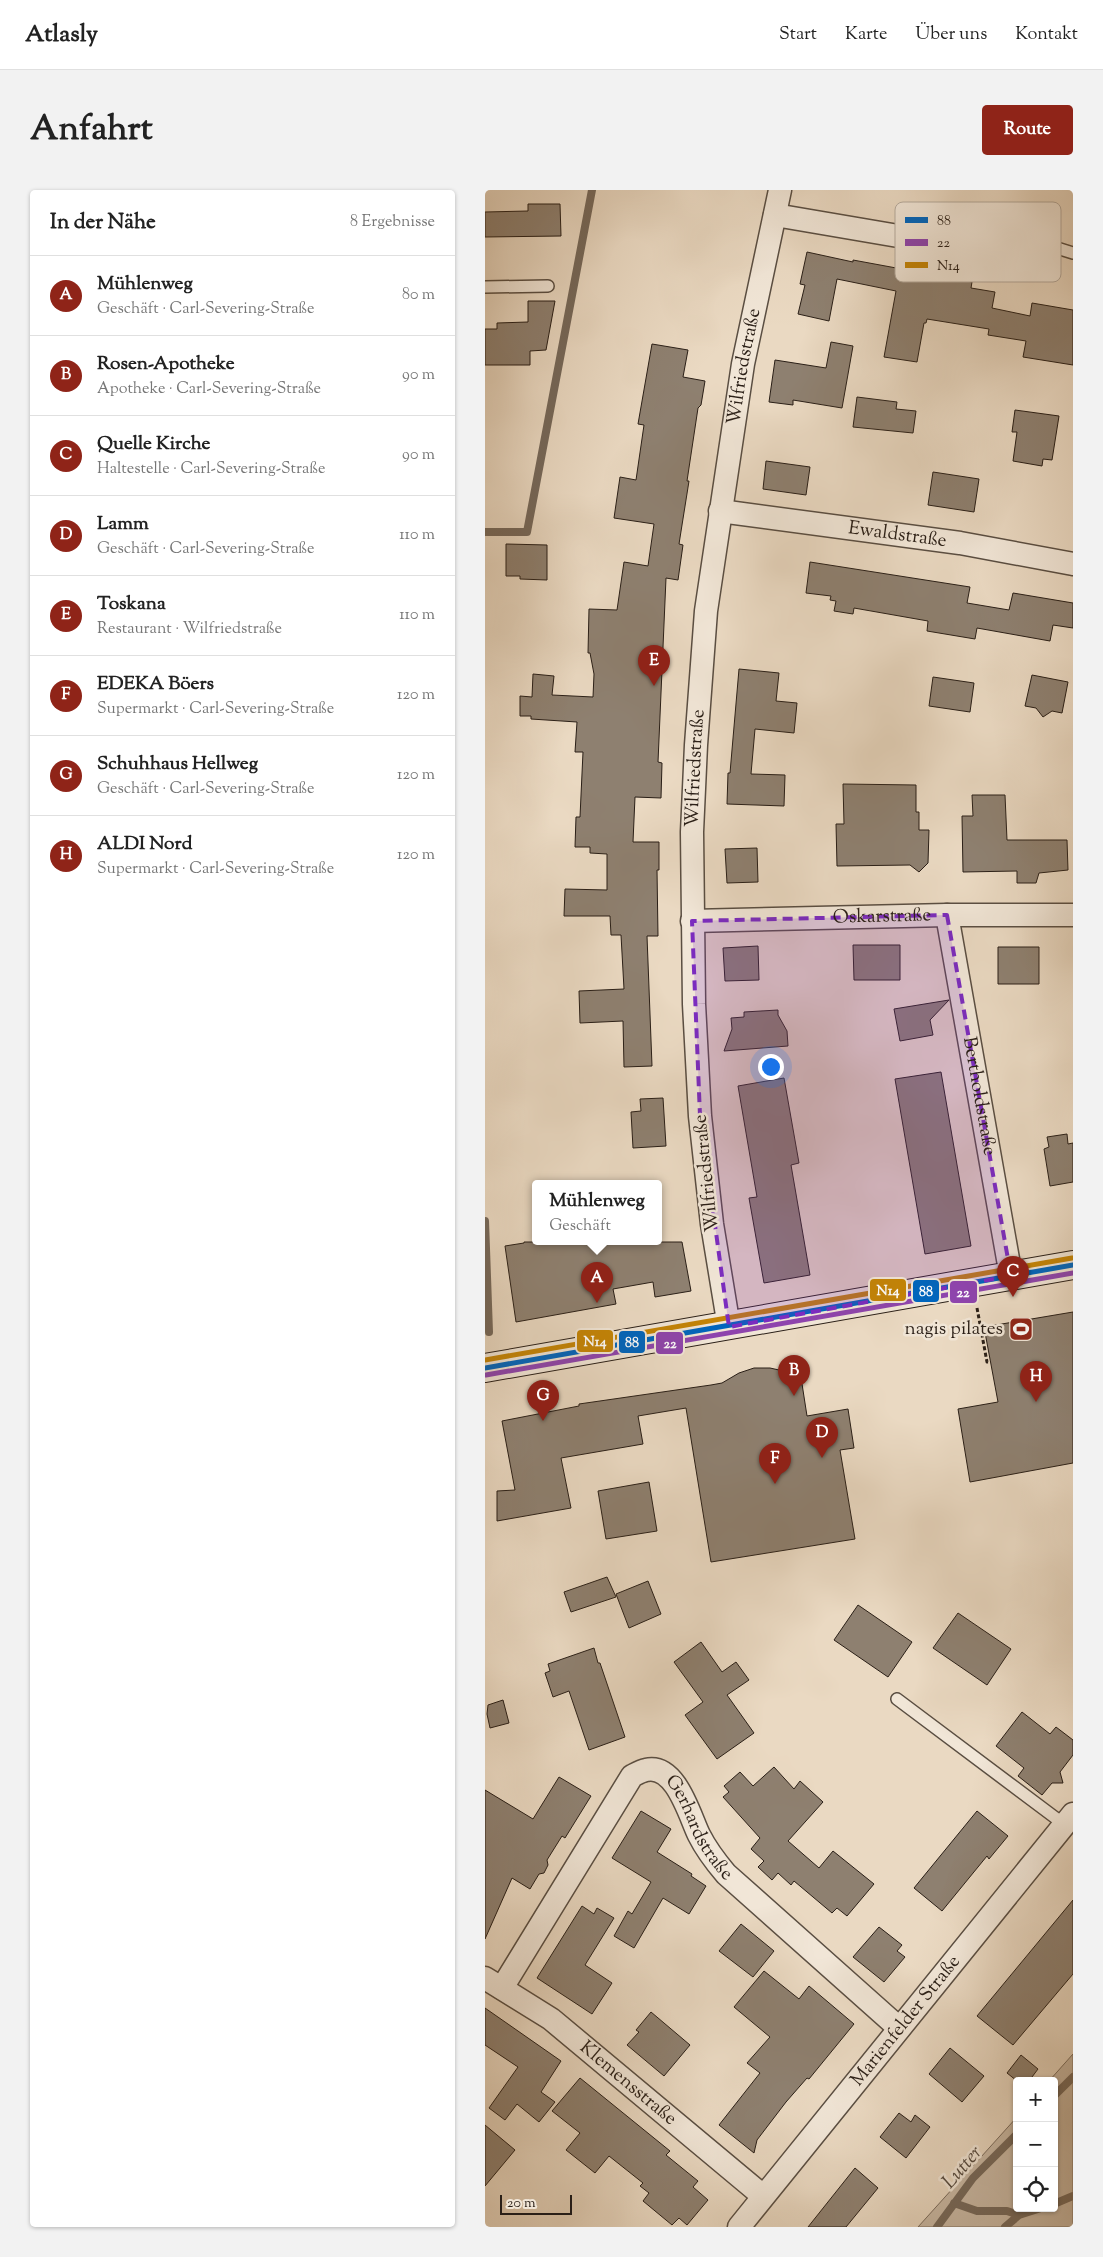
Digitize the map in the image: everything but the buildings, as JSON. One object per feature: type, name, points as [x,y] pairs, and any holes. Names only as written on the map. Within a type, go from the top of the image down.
[{"type":"street","name":"Wilfriedstraße","points":[[729,1327],[712,1224],[700,1116],[693,1004],[692,832],[695,745],[706,611],[720,512],[743,364],[780,190]]},
{"type":"street","points":[[775,215],[895,235]]},
{"type":"street","name":"Ewaldstraße","points":[[720,512],[960,543],[1073,564]]},
{"type":"street","name":"Oskarstraße","points":[[692,921],[1073,915]]},
{"type":"street","name":"Bertholdstraße","points":[[947,916],[1011,1276]]},
{"type":"street","points":[[485,1368],[729,1327],[1073,1265]]},
{"type":"street","name":"Gerhardstraße","points":[[494,1983],[632,1776],[648,1769],[662,1773],[673,1782],[687,1802],[698,1833],[710,1855],[725,1874],[899,2028]]},
{"type":"street","name":"Marienfelder Straße","points":[[739,2227],[1069,1819]]},
{"type":"street","name":"Klemensstraße","points":[[494,1983],[551,2019],[763,2196]]},
{"type":"lane","points":[[485,287],[548,286]]},
{"type":"lane","points":[[897,1699],[1069,1819]]},
{"type":"path","points":[[977,1310],[987,1362],[991,1362]]},
{"type":"highlighted area","points":[[947,915],[1011,1276],[729,1327],[700,1116],[692,921]]},
{"type":"shaded area","points":[[1073,2054],[1073,2227],[918,2227],[1013,2121],[1013,2212],[1058,2212],[1058,2077],[1053,2077]]},
{"type":"waterway","points":[[485,532],[527,532],[592,190]]},
{"type":"waterway","points":[[485,1221],[489,1332]]},
{"type":"waterway","name":"Lutter","points":[[1058,2092],[1073,2077]]},
{"type":"waterway","name":"Lutter","points":[[937,2227],[973,2178],[1013,2138]]},
{"type":"waterway","points":[[1058,2202],[1073,2196]]},
{"type":"waterway","points":[[954,2203],[977,2211],[1007,2211],[1019,2215],[1028,2212]]},
{"type":"waterway","points":[[1005,2227],[1019,2215]]},
{"type":"transit line","name":"N14","points":[[485,1360],[1072,1258]]},
{"type":"transit line","name":"88","points":[[485,1368],[1073,1265]]},
{"type":"transit line","name":"22","points":[[486,1375],[1073,1273]]},
{"type":"place","name":"Toskana","points":[[654,686]]},
{"type":"place","name":"Quelle Kirche","points":[[1013,1297]]},
{"type":"place","name":"Mühlenweg","points":[[597,1303]]},
{"type":"place","name":"nagis pilates","points":[[1021,1329]]},
{"type":"place","name":"Rosen-Apotheke","points":[[794,1396]]},
{"type":"place","name":"ALDI Nord","points":[[1036,1402]]},
{"type":"place","name":"Schuhhaus Hellweg","points":[[543,1421]]},
{"type":"place","name":"Lamm","points":[[822,1458]]},
{"type":"place","name":"EDEKA Böers","points":[[775,1484]]}]
